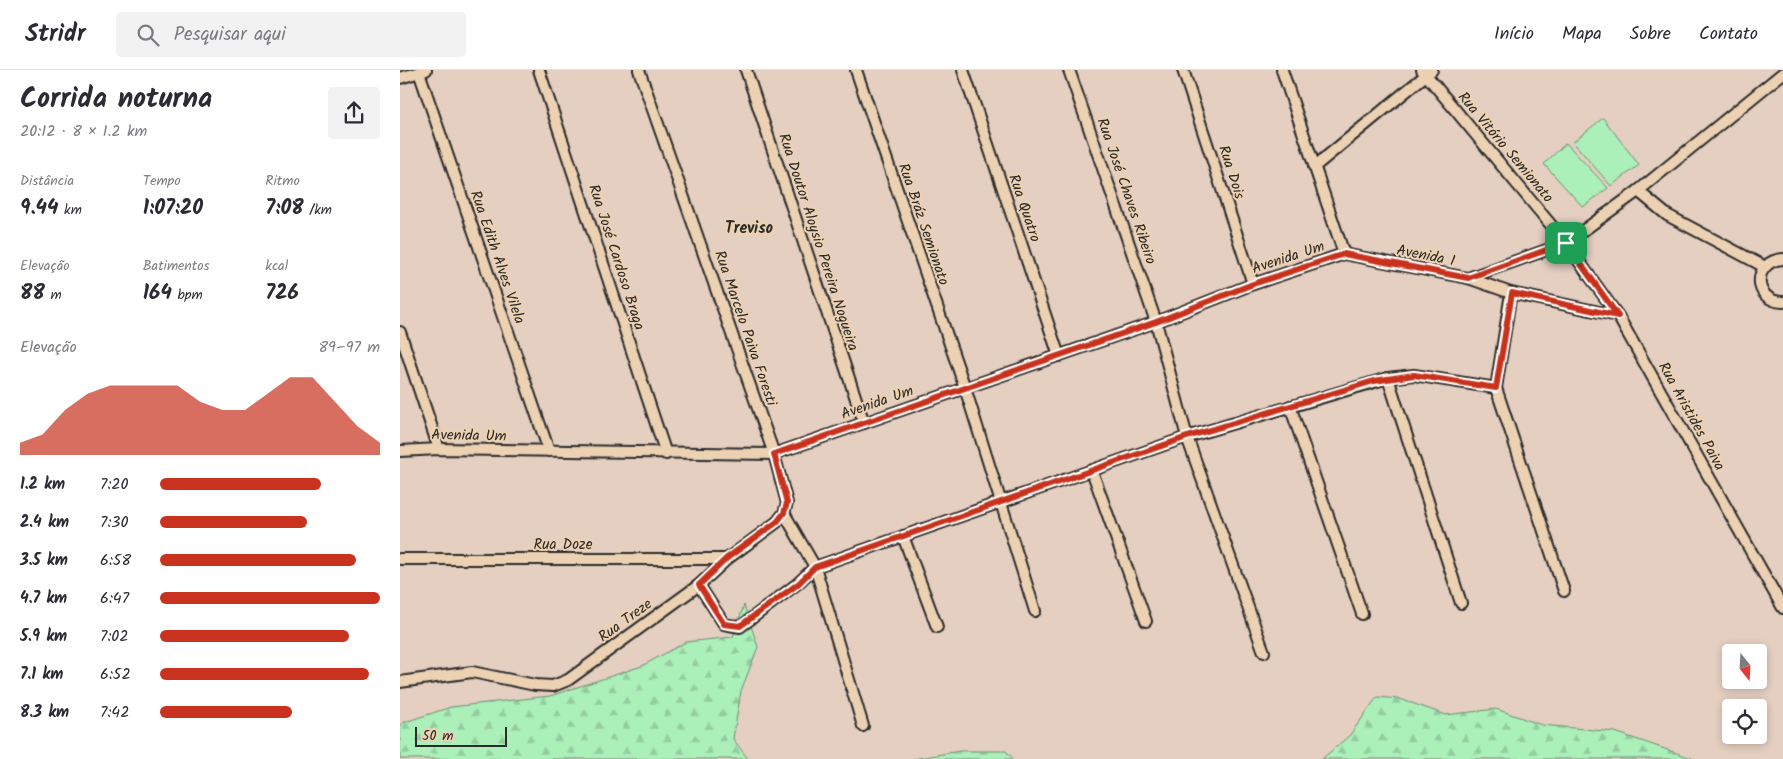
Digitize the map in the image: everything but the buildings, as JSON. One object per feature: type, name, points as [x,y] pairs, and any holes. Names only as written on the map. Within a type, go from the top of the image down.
[{"type":"street","name":"Rua José Cardoso Braga","points":[[539,70],[666,454]]},
{"type":"street","name":"Rua Marcelo Paiva Foresti","points":[[639,70],[774,454]]},
{"type":"street","name":"Rua Doutor Aloysio Pereira Nogueira","points":[[746,70],[864,423]]},
{"type":"street","name":"Rua Bráz Semionato","points":[[856,70],[965,388],[1035,611]]},
{"type":"street","name":"Rua Quatro","points":[[963,70],[1059,356]]},
{"type":"street","name":"Rua José Chaves Ribeiro","points":[[1069,70],[1156,322],[1187,437],[1264,652]]},
{"type":"street","name":"Rua Dois","points":[[1183,70],[1253,284]]},
{"type":"street","points":[[1282,70],[1344,254]]},
{"type":"street","points":[[400,78],[422,71]]},
{"type":"street","name":"Rua Edith Alves Vilela","points":[[422,71],[549,451]]},
{"type":"street","points":[[1314,167],[1427,72]]},
{"type":"street","name":"Rua Vitório Semionato","points":[[1427,72],[1566,243]]},
{"type":"street","points":[[1468,278],[1566,243],[1638,191],[1783,73]]},
{"type":"street","points":[[1638,191],[1666,215],[1765,267]]},
{"type":"street","name":"Rua Aristides Paiva","points":[[1566,243],[1618,316],[1783,608]]},
{"type":"street","name":"Avenida Um","points":[[400,451],[439,449],[666,454],[774,454],[1156,322],[1253,284],[1344,254]]},
{"type":"street","name":"Avenida 1","points":[[1344,254],[1468,278],[1512,293],[1618,316]]},
{"type":"street","points":[[1782,305],[1770,299],[1762,290],[1760,278],[1765,267],[1775,260],[1783,259]]},
{"type":"street","points":[[1512,293],[1496,388],[1564,592]]},
{"type":"street","points":[[400,332],[439,449]]},
{"type":"street","points":[[699,585],[724,624],[740,626],[798,584],[815,567],[1187,437],[1388,378],[1414,375],[1496,388]]},
{"type":"street","points":[[1388,378],[1461,603]]},
{"type":"street","points":[[1290,406],[1362,614]]},
{"type":"street","points":[[774,454],[787,503],[784,513],[815,567],[863,726]]},
{"type":"street","points":[[1092,471],[1146,621]]},
{"type":"street","name":"Rua Treze","points":[[400,682],[472,672],[535,685],[554,686],[568,680],[699,585],[727,558],[777,522],[784,513]]},
{"type":"street","points":[[903,536],[937,627]]},
{"type":"street","name":"Rua Doze","points":[[400,559],[727,558]]},
{"type":"green space","points":[[1603,118],[1639,165],[1611,186],[1573,142]]},
{"type":"green space","points":[[1566,143],[1608,188],[1583,207],[1544,164]]},
{"type":"green space","points":[[744,605],[758,647],[741,691],[733,739],[748,759],[400,759],[400,725],[405,722],[451,707],[550,696],[642,666],[686,642],[733,637]]},
{"type":"green space","points":[[1377,697],[1400,699],[1446,715],[1496,709],[1542,725],[1615,732],[1694,759],[1322,759],[1350,735]]},
{"type":"green space","points":[[960,751],[1006,751],[1013,759],[913,759]]},
{"type":"district","name":"Treviso","points":[[749,227]]},
{"type":"route","points":[[1566,243],[1618,316],[1512,293],[1496,388],[1414,375],[1388,378],[1187,437],[815,567],[798,584],[740,626],[724,624],[699,585],[727,558],[777,522],[784,513],[787,503],[774,454],[1156,322],[1253,284],[1344,254],[1468,278],[1566,243]]}]
